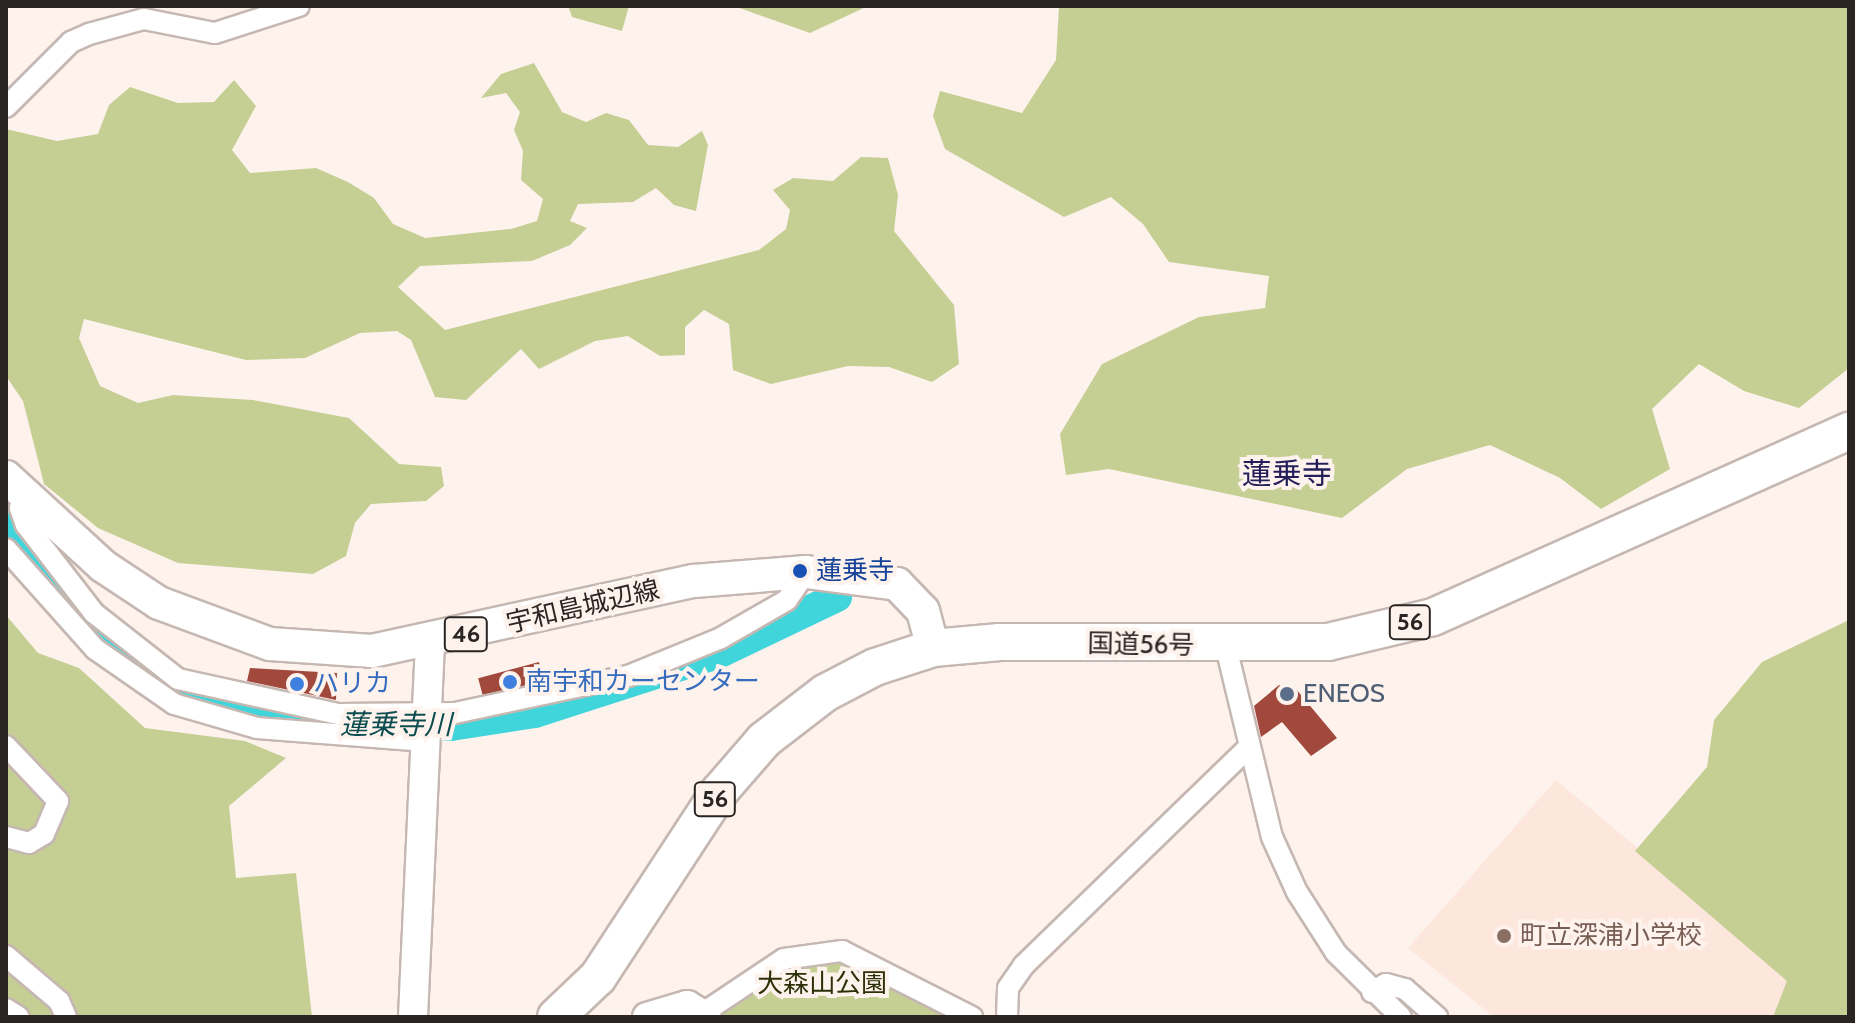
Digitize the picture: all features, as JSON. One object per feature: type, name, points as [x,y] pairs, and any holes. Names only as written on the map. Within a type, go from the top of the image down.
[{"type":"highway","name":"国道56号","points":[[556,1017],[598,977],[719,792],[764,740],[825,693],[933,648],[1000,642],[1226,647],[1328,642],[1433,617],[1849,431]]},
{"type":"main road","name":"宇和島城辺線","points":[[12,484],[103,566],[159,603],[219,629],[321,649],[430,642],[694,581],[806,572],[897,584],[923,611],[933,648]]},
{"type":"street","points":[[6,107],[71,42],[144,19],[171,15],[215,33],[299,6]]},
{"type":"street","points":[[12,484],[26,525],[94,613],[178,679],[339,714],[427,727]]},
{"type":"street","points":[[6,549],[95,649],[174,704],[257,728],[427,727],[563,695],[628,676],[721,638],[787,600],[806,572]]},
{"type":"street","points":[[413,1017],[430,642]]},
{"type":"street","points":[[1226,647],[1272,837],[1297,892],[1372,992],[1401,1017]]},
{"type":"street","points":[[6,746],[58,801],[44,834],[29,843],[6,837]]},
{"type":"street","points":[[1007,1017],[1008,988],[1024,965],[1248,748]]},
{"type":"street","points":[[647,1017],[665,1006],[705,1015],[784,959],[842,951],[972,1017]]},
{"type":"street","points":[[6,956],[59,1001],[66,1017]]},
{"type":"street","points":[[1372,992],[1386,984],[1405,989],[1437,1017]]},
{"type":"street","points":[[6,1009],[19,1017]]},
{"type":"shaded area","points":[[1556,780],[1802,985],[1775,1017],[1494,1017],[1408,948]]},
{"type":"green space","points":[[568,6],[629,6],[622,31],[572,17]]},
{"type":"green space","points":[[734,6],[868,6],[810,33]]},
{"type":"green space","points":[[1059,6],[1849,6],[1849,368],[1799,408],[1744,391],[1699,364],[1652,409],[1670,469],[1601,509],[1560,478],[1490,445],[1407,469],[1342,518],[1109,469],[1066,475],[1060,434],[1102,364],[1199,317],[1265,308],[1269,276],[1169,262],[1143,224],[1111,197],[1064,217],[945,149],[933,116],[940,91],[1022,113],[1056,60]]},
{"type":"green space","points":[[534,63],[562,112],[586,122],[606,113],[629,120],[648,145],[678,147],[702,131],[708,145],[696,211],[674,205],[656,188],[633,202],[578,204],[570,221],[587,228],[570,245],[532,261],[420,266],[398,287],[445,330],[759,250],[786,229],[790,210],[773,190],[793,178],[833,181],[861,157],[888,158],[898,195],[894,231],[954,305],[959,364],[932,382],[889,367],[848,366],[771,384],[733,370],[729,324],[704,310],[685,327],[685,355],[660,356],[628,336],[595,341],[539,369],[521,349],[466,400],[435,397],[411,340],[397,331],[360,333],[305,358],[246,360],[84,319],[79,338],[100,386],[138,403],[173,395],[253,400],[349,418],[399,464],[441,467],[444,486],[426,501],[371,504],[355,523],[346,556],[313,574],[178,563],[98,528],[44,484],[23,401],[6,376],[6,129],[57,141],[98,134],[109,105],[130,87],[178,103],[214,102],[234,80],[256,106],[232,150],[250,173],[316,168],[374,198],[393,224],[425,238],[511,229],[537,221],[543,199],[521,180],[523,151],[514,130],[520,112],[506,93],[481,98],[501,74]]},
{"type":"green space","points":[[6,615],[38,653],[79,668],[145,728],[245,741],[286,758],[229,806],[236,878],[296,873],[312,1017],[6,1017]]},
{"type":"green space","points":[[1849,620],[1849,1017],[1773,1017],[1787,981],[1635,851],[1707,767],[1714,720],[1762,662]]},
{"type":"green space","name":"大森山公園","points":[[842,951],[972,1017],[673,1017],[703,1013],[784,959]]},
{"type":"building","points":[[539,662],[544,681],[483,698],[478,678]]},
{"type":"building","points":[[250,668],[337,673],[336,700],[247,681]]},
{"type":"building","points":[[1279,685],[1296,689],[1337,738],[1311,756],[1282,722],[1261,737],[1254,706]]},
{"type":"waterway","name":"蓮乗寺川","points":[[6,524],[99,637],[133,664],[180,695],[296,721],[451,726],[535,713],[718,654],[837,597]]},
{"type":"place","name":"蓮乗寺","points":[[800,571]]},
{"type":"place","name":"南宇和カーセンター","points":[[510,682]]},
{"type":"place","name":"ハリカ","points":[[297,684]]},
{"type":"place","name":"ENEOS","points":[[1287,694]]},
{"type":"place","name":"町立深浦小学校","points":[[1504,936]]},
{"type":"district","name":"蓮乗寺","points":[[1287,474]]}]
